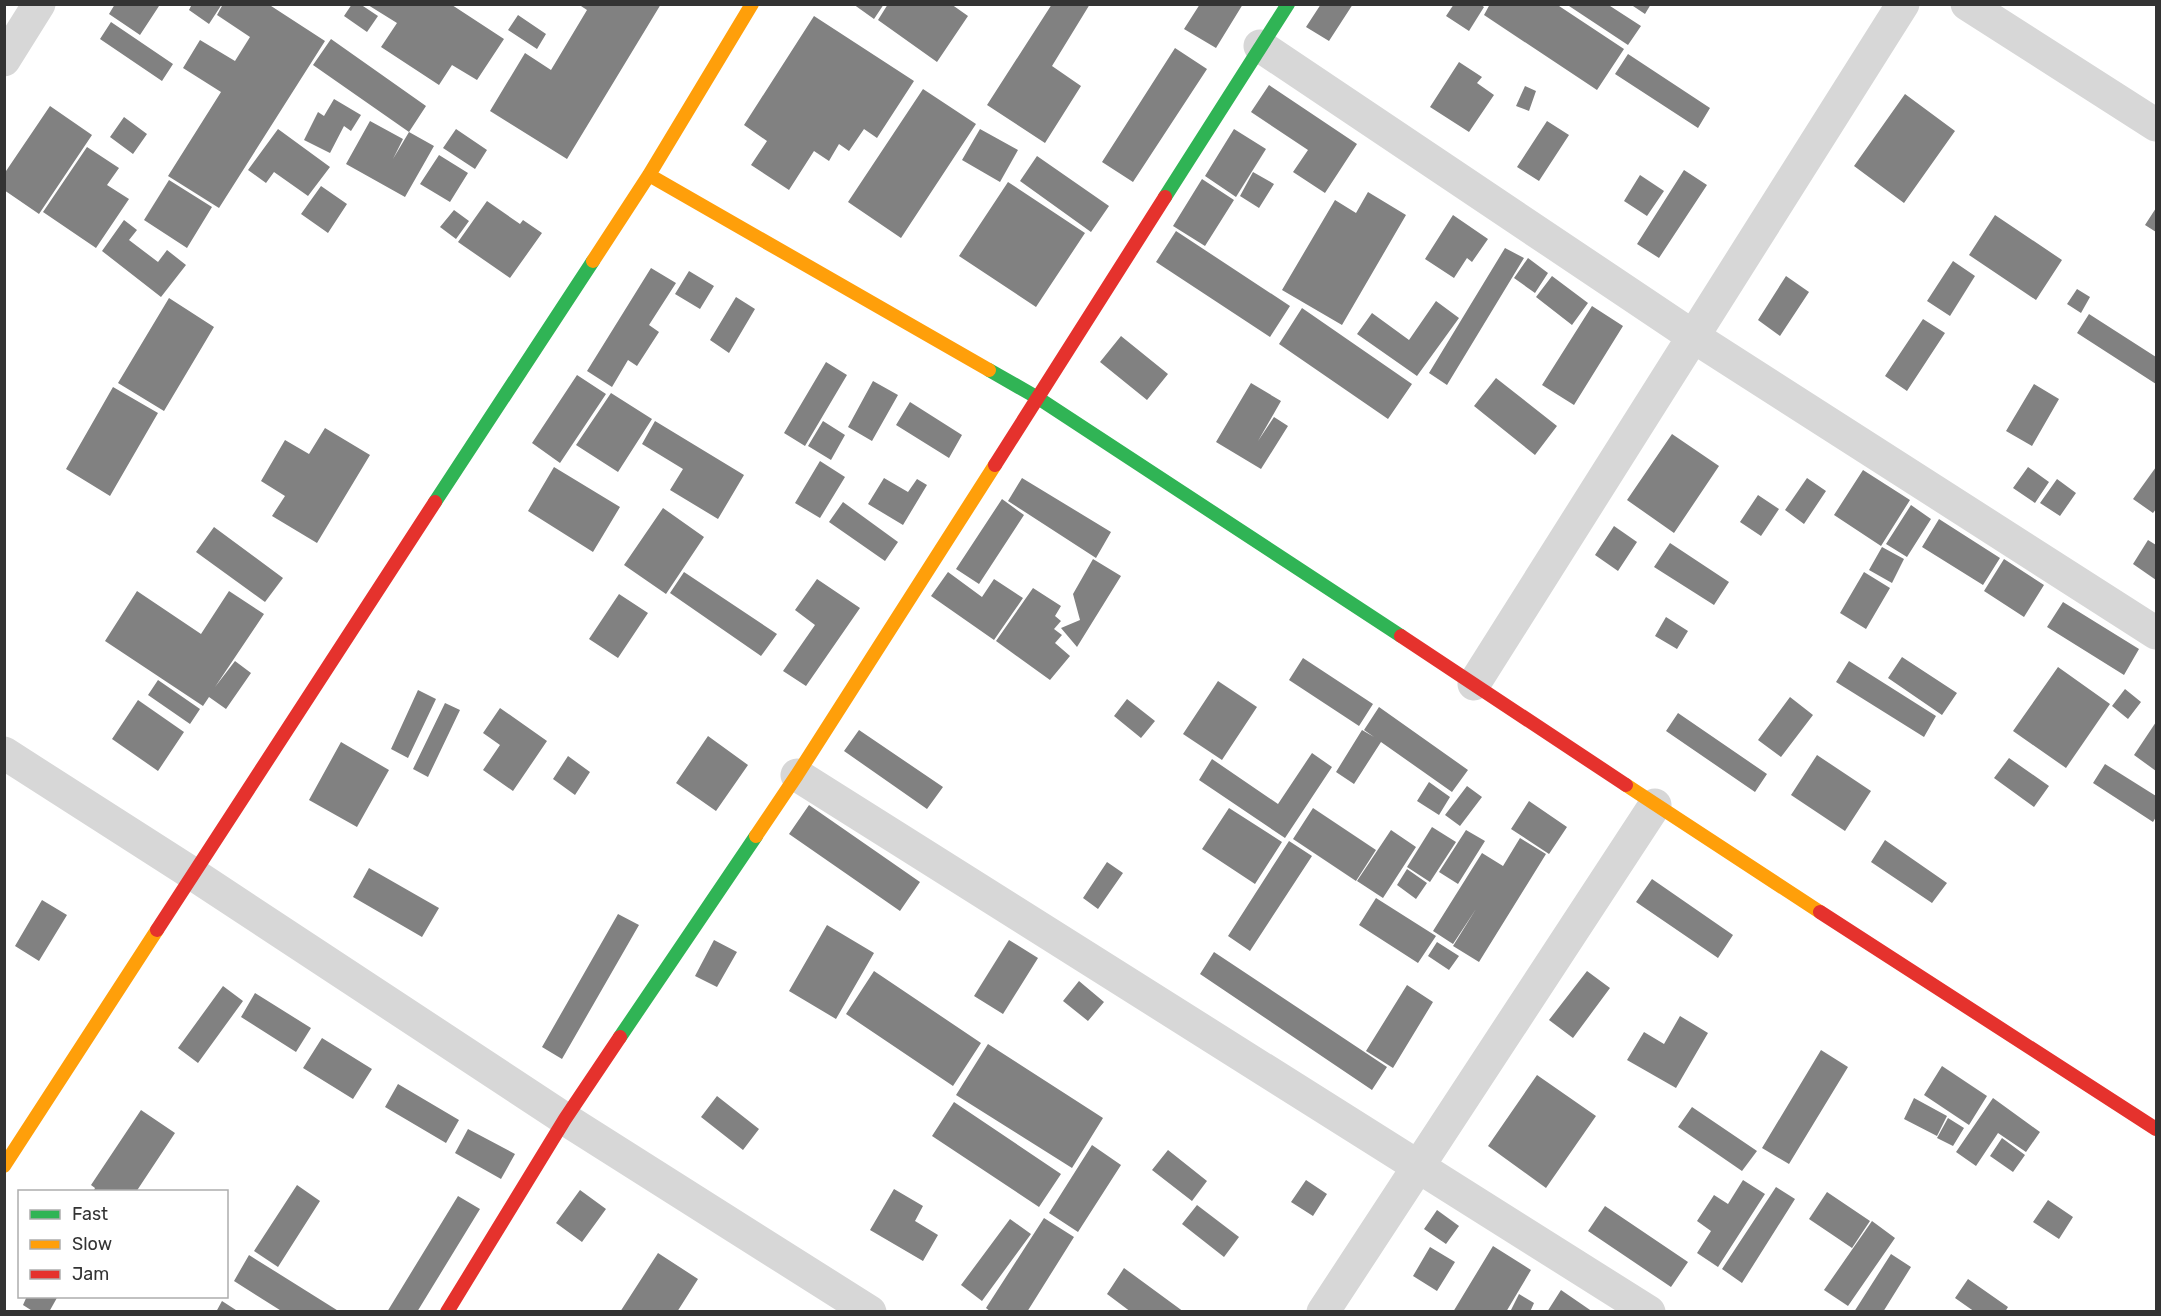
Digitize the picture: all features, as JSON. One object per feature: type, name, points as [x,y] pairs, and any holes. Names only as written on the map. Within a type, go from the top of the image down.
[{"type":"street","points":[[4,60],[39,4]]},
{"type":"street","points":[[4,1166],[649,175],[752,4]]},
{"type":"street","points":[[447,1311],[565,1119],[797,775],[1288,4]]},
{"type":"street","points":[[1474,684],[1903,4]]},
{"type":"street","points":[[1967,4],[2157,125]]},
{"type":"street","points":[[1260,46],[1694,337],[2157,633]]},
{"type":"street","points":[[649,175],[1038,398],[1654,805],[2157,1129]]},
{"type":"street","points":[[4,753],[193,874],[565,1119],[870,1311]]},
{"type":"street","points":[[797,775],[1649,1311]]},
{"type":"street","points":[[1323,1311],[1654,805]]},
{"type":"building","points":[[115,4],[157,4],[159,6],[140,35],[109,14]]},
{"type":"building","points":[[192,4],[222,4],[209,24],[189,10]]},
{"type":"building","points":[[223,4],[268,4],[325,41],[219,208],[168,176],[221,92],[183,68],[200,40],[235,61],[250,37],[217,15]]},
{"type":"building","points":[[352,4],[360,4],[378,16],[367,32],[344,16]]},
{"type":"building","points":[[578,4],[661,4],[567,159],[490,111],[525,53],[551,70],[587,10]]},
{"type":"building","points":[[853,4],[884,4],[874,19]]},
{"type":"building","points":[[888,4],[951,4],[968,16],[937,62],[878,20]]},
{"type":"building","points":[[1052,4],[1090,4],[1052,66],[1081,86],[1045,143],[987,105]]},
{"type":"building","points":[[1200,4],[1243,4],[1216,48],[1184,29]]},
{"type":"building","points":[[1321,4],[1353,4],[1329,41],[1306,27]]},
{"type":"building","points":[[1454,4],[1480,4],[1484,7],[1469,31],[1446,16]]},
{"type":"building","points":[[1490,4],[1556,4],[1624,49],[1597,90],[1484,15]]},
{"type":"building","points":[[1566,4],[1607,4],[1641,26],[1628,45]]},
{"type":"building","points":[[1630,4],[1651,4],[1645,14]]},
{"type":"building","points":[[368,5],[452,5],[504,39],[477,80],[452,65],[439,85],[381,47],[397,23]]},
{"type":"building","points":[[518,15],[546,34],[537,49],[508,30]]},
{"type":"building","points":[[814,16],[914,81],[877,138],[864,129],[849,151],[839,144],[829,161],[814,151],[789,190],[751,165],[767,141],[744,125]]},
{"type":"building","points":[[111,22],[173,64],[162,81],[100,39]]},
{"type":"building","points":[[331,39],[426,106],[409,132],[313,65]]},
{"type":"building","points":[[1175,48],[1207,69],[1133,182],[1102,162]]},
{"type":"building","points":[[1628,54],[1710,108],[1698,128],[1615,74]]},
{"type":"building","points":[[1459,62],[1482,77],[1477,83],[1494,95],[1469,132],[1430,107]]},
{"type":"building","points":[[1269,85],[1357,144],[1325,193],[1293,172],[1308,150],[1251,112]]},
{"type":"building","points":[[1525,86],[1536,91],[1529,111],[1516,106]]},
{"type":"building","points":[[923,89],[976,124],[901,238],[848,202]]},
{"type":"building","points":[[1905,94],[1955,131],[1904,203],[1854,166]]},
{"type":"building","points":[[334,99],[361,115],[351,131],[344,126],[330,153],[304,140],[318,112],[324,116]]},
{"type":"building","points":[[50,106],[92,135],[39,214],[4,190],[4,174]]},
{"type":"building","points":[[124,117],[147,134],[133,154],[110,137]]},
{"type":"building","points":[[370,121],[403,139],[393,159],[409,132],[434,146],[405,197],[346,164]]},
{"type":"building","points":[[1547,121],[1569,135],[1539,181],[1517,167]]},
{"type":"building","points":[[278,129],[330,167],[308,196],[274,172],[266,183],[248,170]]},
{"type":"building","points":[[456,129],[487,150],[475,169],[443,148]]},
{"type":"building","points":[[980,129],[1018,150],[1000,182],[962,160]]},
{"type":"building","points":[[1234,129],[1266,149],[1236,197],[1205,176]]},
{"type":"building","points":[[87,147],[119,168],[107,185],[129,199],[96,248],[43,212]]},
{"type":"building","points":[[439,155],[468,173],[450,202],[420,184]]},
{"type":"building","points":[[1037,156],[1109,206],[1091,232],[1020,181]]},
{"type":"building","points":[[1684,170],[1707,185],[1659,258],[1637,244]]},
{"type":"building","points":[[1253,172],[1274,184],[1259,208],[1240,196]]},
{"type":"building","points":[[1640,175],[1664,191],[1647,216],[1624,201]]},
{"type":"building","points":[[1202,179],[1234,200],[1205,246],[1173,226]]},
{"type":"building","points":[[169,180],[212,207],[187,248],[144,220]]},
{"type":"building","points":[[1008,182],[1085,233],[1036,307],[959,256]]},
{"type":"building","points":[[321,186],[347,204],[328,233],[301,214]]},
{"type":"building","points":[[1368,192],[1406,215],[1342,325],[1282,290],[1335,200],[1356,213]]},
{"type":"building","points":[[487,201],[520,224],[523,220],[542,233],[510,278],[458,242]]},
{"type":"building","points":[[2156,208],[2156,232],[2145,225]]},
{"type":"building","points":[[454,210],[469,221],[456,239],[440,227]]},
{"type":"building","points":[[1453,215],[1488,239],[1472,262],[1467,258],[1454,278],[1425,259]]},
{"type":"building","points":[[1995,215],[2062,260],[2036,300],[1969,255]]},
{"type":"building","points":[[124,220],[137,230],[129,240],[158,262],[167,250],[186,265],[161,297],[102,251]]},
{"type":"building","points":[[1176,231],[1290,306],[1270,337],[1156,262]]},
{"type":"building","points":[[1505,248],[1524,258],[1447,385],[1429,373]]},
{"type":"building","points":[[1528,258],[1548,273],[1535,293],[1514,278]]},
{"type":"building","points":[[1953,261],[1975,276],[1950,316],[1927,301]]},
{"type":"building","points":[[651,268],[676,283],[649,325],[659,332],[637,366],[628,360],[612,387],[587,371]]},
{"type":"building","points":[[689,271],[714,286],[700,309],[675,294]]},
{"type":"building","points":[[1552,276],[1588,303],[1572,325],[1536,297]]},
{"type":"building","points":[[1786,276],[1809,292],[1780,336],[1758,320]]},
{"type":"building","points":[[2077,289],[2090,297],[2081,313],[2067,304]]},
{"type":"building","points":[[736,297],[755,309],[729,353],[710,340]]},
{"type":"building","points":[[169,298],[214,327],[164,411],[118,383]]},
{"type":"building","points":[[1436,301],[1459,318],[1417,376],[1357,334],[1372,313],[1409,340]]},
{"type":"building","points":[[1592,306],[1623,326],[1574,405],[1542,385]]},
{"type":"building","points":[[1302,308],[1412,384],[1388,419],[1279,344]]},
{"type":"building","points":[[2089,314],[2156,357],[2156,384],[2077,333]]},
{"type":"building","points":[[1923,319],[1945,333],[1907,391],[1885,376]]},
{"type":"building","points":[[1121,336],[1168,374],[1147,400],[1100,362]]},
{"type":"building","points":[[826,362],[847,375],[805,446],[784,433]]},
{"type":"building","points":[[577,375],[606,394],[560,463],[532,443]]},
{"type":"building","points":[[1496,378],[1557,426],[1535,455],[1474,406]]},
{"type":"building","points":[[873,381],[898,395],[872,441],[848,427]]},
{"type":"building","points":[[1251,383],[1281,401],[1258,441],[1274,417],[1288,426],[1261,469],[1216,442]]},
{"type":"building","points":[[2034,384],[2059,399],[2032,446],[2006,431]]},
{"type":"building","points":[[113,387],[158,413],[110,496],[66,469]]},
{"type":"building","points":[[611,393],[652,419],[618,472],[576,445]]},
{"type":"building","points":[[910,402],[962,435],[949,458],[896,425]]},
{"type":"building","points":[[655,421],[744,475],[718,519],[670,490],[683,469],[642,444]]},
{"type":"building","points":[[823,421],[845,435],[831,460],[808,446]]},
{"type":"building","points":[[325,428],[370,455],[317,543],[272,516],[285,496],[261,481],[285,440],[309,454]]},
{"type":"building","points":[[1672,434],[1719,466],[1674,533],[1627,500]]},
{"type":"building","points":[[820,461],[845,477],[820,518],[795,503]]},
{"type":"building","points":[[554,467],[620,507],[593,552],[528,511]]},
{"type":"building","points":[[2028,467],[2049,482],[2035,503],[2013,488]]},
{"type":"building","points":[[2156,467],[2156,509],[2153,513],[2133,499]]},
{"type":"building","points":[[1863,470],[1910,500],[1881,546],[1834,515]]},
{"type":"building","points":[[884,478],[908,492],[917,479],[927,485],[903,525],[868,504]]},
{"type":"building","points":[[1022,478],[1111,532],[1096,558],[1008,501]]},
{"type":"building","points":[[1807,478],[1826,491],[1804,524],[1785,510]]},
{"type":"building","points":[[2057,479],[2076,493],[2060,516],[2040,503]]},
{"type":"building","points":[[1758,495],[1779,509],[1761,536],[1740,522]]},
{"type":"building","points":[[1002,499],[1024,515],[979,584],[956,569]]},
{"type":"building","points":[[843,502],[898,542],[885,561],[829,522]]},
{"type":"building","points":[[1911,505],[1931,519],[1907,557],[1886,544]]},
{"type":"building","points":[[663,508],[704,537],[666,594],[624,565]]},
{"type":"building","points":[[1939,519],[2000,558],[1983,585],[1922,547]]},
{"type":"building","points":[[1614,526],[1637,542],[1618,571],[1595,555]]},
{"type":"building","points":[[214,527],[283,578],[265,602],[196,552]]},
{"type":"building","points":[[2148,540],[2156,545],[2156,580],[2133,564]]},
{"type":"building","points":[[1670,543],[1729,582],[1714,605],[1654,567]]},
{"type":"building","points":[[1882,547],[1904,559],[1892,583],[1869,570]]},
{"type":"building","points":[[1093,559],[1121,576],[1077,647],[1061,628],[1080,620],[1073,594]]},
{"type":"building","points":[[2004,559],[2044,585],[2024,617],[1984,591]]},
{"type":"building","points":[[684,572],[777,634],[761,656],[670,593]]},
{"type":"building","points":[[948,572],[982,597],[994,579],[1023,598],[994,640],[931,596]]},
{"type":"building","points":[[1864,572],[1890,588],[1866,629],[1840,613]]},
{"type":"building","points":[[817,579],[860,608],[806,686],[783,671],[815,625],[795,610]]},
{"type":"building","points":[[1033,588],[1061,606],[1055,616],[1061,621],[1054,629],[1062,635],[1055,643],[1070,656],[1050,680],[996,641]]},
{"type":"building","points":[[137,591],[201,634],[229,591],[264,614],[215,687],[235,661],[251,673],[226,709],[209,697],[203,706],[105,641]]},
{"type":"building","points":[[619,594],[648,613],[618,658],[589,639]]},
{"type":"building","points":[[2063,602],[2139,649],[2124,675],[2047,627]]},
{"type":"building","points":[[1666,617],[1688,631],[1677,649],[1655,636]]},
{"type":"building","points":[[1902,657],[1957,693],[1942,715],[1888,678]]},
{"type":"building","points":[[1303,658],[1373,704],[1359,726],[1289,680]]},
{"type":"building","points":[[1849,661],[1936,716],[1924,737],[1836,682]]},
{"type":"building","points":[[2058,667],[2110,704],[2066,768],[2013,731]]},
{"type":"building","points":[[158,680],[200,709],[190,724],[148,695]]},
{"type":"building","points":[[1218,681],[1257,707],[1222,760],[1183,734]]},
{"type":"building","points":[[2125,689],[2141,702],[2128,719],[2112,706]]},
{"type":"building","points":[[418,690],[436,699],[408,758],[391,749]]},
{"type":"building","points":[[1790,697],[1813,715],[1781,757],[1758,740]]},
{"type":"building","points":[[1127,699],[1155,721],[1141,738],[1114,716]]},
{"type":"building","points":[[138,700],[184,732],[158,771],[112,739]]},
{"type":"building","points":[[445,703],[460,710],[428,777],[413,769]]},
{"type":"building","points":[[1379,707],[1468,770],[1452,792],[1381,742],[1354,784],[1336,772],[1362,730],[1374,737],[1364,730]]},
{"type":"building","points":[[500,708],[547,741],[513,791],[483,770],[500,745],[483,733]]},
{"type":"building","points":[[1678,713],[1767,774],[1755,792],[1666,731]]},
{"type":"building","points":[[2156,722],[2156,771],[2134,755]]},
{"type":"building","points":[[859,730],[943,787],[927,809],[844,751]]},
{"type":"building","points":[[708,736],[748,765],[716,811],[676,783]]},
{"type":"building","points":[[341,742],[389,770],[357,827],[309,800]]},
{"type":"building","points":[[1312,753],[1332,767],[1285,838],[1199,780],[1212,759],[1278,804]]},
{"type":"building","points":[[1817,755],[1871,791],[1845,831],[1791,795]]},
{"type":"building","points":[[568,756],[590,772],[575,795],[553,779]]},
{"type":"building","points":[[2009,758],[2049,786],[2034,807],[1994,778]]},
{"type":"building","points":[[2105,764],[2156,796],[2156,817],[2153,822],[2093,783]]},
{"type":"building","points":[[1429,782],[1450,797],[1439,815],[1417,801]]},
{"type":"building","points":[[1467,786],[1482,797],[1460,826],[1445,815]]},
{"type":"building","points":[[1529,801],[1567,827],[1549,854],[1511,829]]},
{"type":"building","points":[[809,805],[920,882],[900,911],[789,834]]},
{"type":"building","points":[[1229,808],[1282,842],[1255,884],[1202,849]]},
{"type":"building","points":[[1313,808],[1376,850],[1356,881],[1293,839]]},
{"type":"building","points":[[1432,827],[1456,842],[1430,882],[1407,867]]},
{"type":"building","points":[[1391,830],[1416,847],[1383,898],[1357,881]]},
{"type":"building","points":[[1466,830],[1485,841],[1458,884],[1439,872]]},
{"type":"building","points":[[1520,838],[1546,854],[1479,962],[1453,946],[1476,909],[1453,944],[1433,931],[1482,853],[1503,866]]},
{"type":"building","points":[[1885,840],[1947,883],[1932,903],[1871,862]]},
{"type":"building","points":[[1289,841],[1312,856],[1250,951],[1228,936]]},
{"type":"building","points":[[1107,862],[1123,873],[1098,909],[1083,898]]},
{"type":"building","points":[[369,868],[439,908],[422,937],[353,897]]},
{"type":"building","points":[[1407,869],[1427,883],[1416,899],[1397,885]]},
{"type":"building","points":[[1652,879],[1733,935],[1718,958],[1636,902]]},
{"type":"building","points":[[1376,898],[1436,936],[1418,963],[1359,925]]},
{"type":"building","points":[[42,900],[67,915],[39,961],[15,946]]},
{"type":"building","points":[[618,914],[639,925],[562,1059],[542,1047]]},
{"type":"building","points":[[827,925],[874,953],[836,1019],[789,991]]},
{"type":"building","points":[[714,940],[737,952],[717,987],[695,976]]},
{"type":"building","points":[[1009,940],[1038,958],[1003,1014],[974,996]]},
{"type":"building","points":[[1437,942],[1459,956],[1449,970],[1428,956]]},
{"type":"building","points":[[1214,952],[1387,1067],[1372,1090],[1200,974]]},
{"type":"building","points":[[874,971],[981,1043],[953,1086],[846,1014]]},
{"type":"building","points":[[1587,971],[1610,988],[1573,1038],[1549,1020]]},
{"type":"building","points":[[1079,981],[1104,1002],[1088,1021],[1063,1001]]},
{"type":"building","points":[[1407,985],[1433,1002],[1393,1068],[1366,1051]]},
{"type":"building","points":[[223,986],[243,1001],[198,1063],[178,1048]]},
{"type":"building","points":[[255,993],[311,1028],[296,1052],[241,1017]]},
{"type":"building","points":[[1680,1016],[1708,1033],[1676,1088],[1627,1060],[1644,1032],[1664,1044]]},
{"type":"building","points":[[322,1038],[372,1069],[353,1099],[303,1068]]},
{"type":"building","points":[[988,1044],[1103,1118],[1072,1168],[956,1095]]},
{"type":"building","points":[[1821,1050],[1848,1067],[1789,1164],[1762,1148]]},
{"type":"building","points":[[1942,1066],[1987,1096],[1969,1125],[1924,1095]]},
{"type":"building","points":[[1537,1075],[1596,1116],[1546,1188],[1488,1146]]},
{"type":"building","points":[[398,1084],[459,1120],[446,1143],[385,1107]]},
{"type":"building","points":[[717,1096],[759,1129],[743,1150],[701,1117]]},
{"type":"building","points":[[1914,1098],[1947,1116],[1937,1136],[1904,1119]]},
{"type":"building","points":[[1993,1098],[2040,1132],[2026,1152],[1998,1133],[1976,1166],[1956,1152]]},
{"type":"building","points":[[954,1102],[1061,1174],[1039,1207],[932,1136]]},
{"type":"building","points":[[1692,1107],[1757,1151],[1742,1171],[1678,1127]]},
{"type":"building","points":[[141,1110],[175,1133],[137,1190],[94,1190],[95,1188],[91,1185]]},
{"type":"building","points":[[1948,1118],[1964,1128],[1953,1146],[1937,1138]]},
{"type":"building","points":[[468,1129],[515,1154],[501,1179],[455,1153]]},
{"type":"building","points":[[2002,1138],[2025,1155],[2013,1172],[1990,1156]]},
{"type":"building","points":[[1092,1145],[1121,1165],[1078,1232],[1049,1213]]},
{"type":"building","points":[[1168,1150],[1207,1181],[1192,1201],[1152,1170]]},
{"type":"building","points":[[1306,1180],[1327,1194],[1313,1216],[1291,1202]]},
{"type":"building","points":[[1743,1180],[1765,1194],[1718,1267],[1697,1253],[1711,1231],[1697,1221],[1714,1195],[1728,1204]]},
{"type":"building","points":[[297,1185],[320,1201],[278,1267],[254,1251]]},
{"type":"building","points":[[1776,1187],[1795,1199],[1742,1283],[1722,1269]]},
{"type":"building","points":[[894,1189],[923,1206],[915,1221],[938,1235],[923,1261],[870,1230]]},
{"type":"building","points":[[580,1190],[606,1209],[582,1242],[556,1223]]},
{"type":"building","points":[[1827,1192],[1870,1221],[1852,1248],[1809,1219]]},
{"type":"building","points":[[458,1196],[480,1209],[417,1312],[387,1312]]},
{"type":"building","points":[[2048,1200],[2073,1217],[2059,1239],[2033,1222]]},
{"type":"building","points":[[1197,1205],[1239,1237],[1224,1257],[1182,1224]]},
{"type":"building","points":[[1605,1206],[1688,1262],[1671,1287],[1588,1231]]},
{"type":"building","points":[[1437,1210],[1459,1226],[1446,1244],[1424,1229]]},
{"type":"building","points":[[1044,1218],[1074,1237],[1027,1312],[991,1312],[986,1308]]},
{"type":"building","points":[[1010,1219],[1031,1234],[982,1301],[961,1285]]},
{"type":"building","points":[[1872,1221],[1895,1238],[1848,1306],[1824,1290]]},
{"type":"building","points":[[1493,1246],[1531,1270],[1506,1312],[1453,1312]]},
{"type":"building","points":[[1430,1247],[1455,1262],[1437,1291],[1413,1276]]},
{"type":"building","points":[[658,1253],[698,1279],[677,1312],[620,1312]]},
{"type":"building","points":[[1891,1254],[1911,1267],[1883,1312],[1854,1312]]},
{"type":"building","points":[[249,1255],[340,1312],[283,1312],[234,1281]]},
{"type":"building","points":[[1124,1268],[1184,1312],[1131,1312],[1107,1294]]},
{"type":"building","points":[[1968,1279],[2008,1307],[2005,1312],[1975,1312],[1955,1298]]},
{"type":"building","points":[[1561,1290],[1593,1312],[1547,1312]]},
{"type":"building","points":[[1519,1294],[1534,1303],[1530,1312],[1510,1312]]},
{"type":"building","points":[[26,1298],[57,1298],[49,1312],[34,1312],[23,1305]]},
{"type":"building","points":[[222,1301],[239,1312],[216,1312]]},
{"type":"traffic: fast","points":[[1165,197],[1288,4]]},
{"type":"traffic: fast","points":[[435,502],[593,261]]},
{"type":"traffic: fast","points":[[989,370],[1038,398],[1401,636]]},
{"type":"traffic: fast","points":[[620,1037],[756,836]]},
{"type":"traffic: slow","points":[[593,261],[649,175],[752,4]]},
{"type":"traffic: slow","points":[[649,175],[989,370]]},
{"type":"traffic: slow","points":[[756,836],[995,465]]},
{"type":"traffic: slow","points":[[1626,785],[1820,912]]},
{"type":"traffic: slow","points":[[4,1166],[157,930]]},
{"type":"traffic: jam","points":[[995,465],[1165,197]]},
{"type":"traffic: jam","points":[[157,930],[435,502]]},
{"type":"traffic: jam","points":[[1401,636],[1626,785]]},
{"type":"traffic: jam","points":[[1820,912],[2156,1129]]},
{"type":"traffic: jam","points":[[447,1312],[565,1119],[620,1037]]}]
